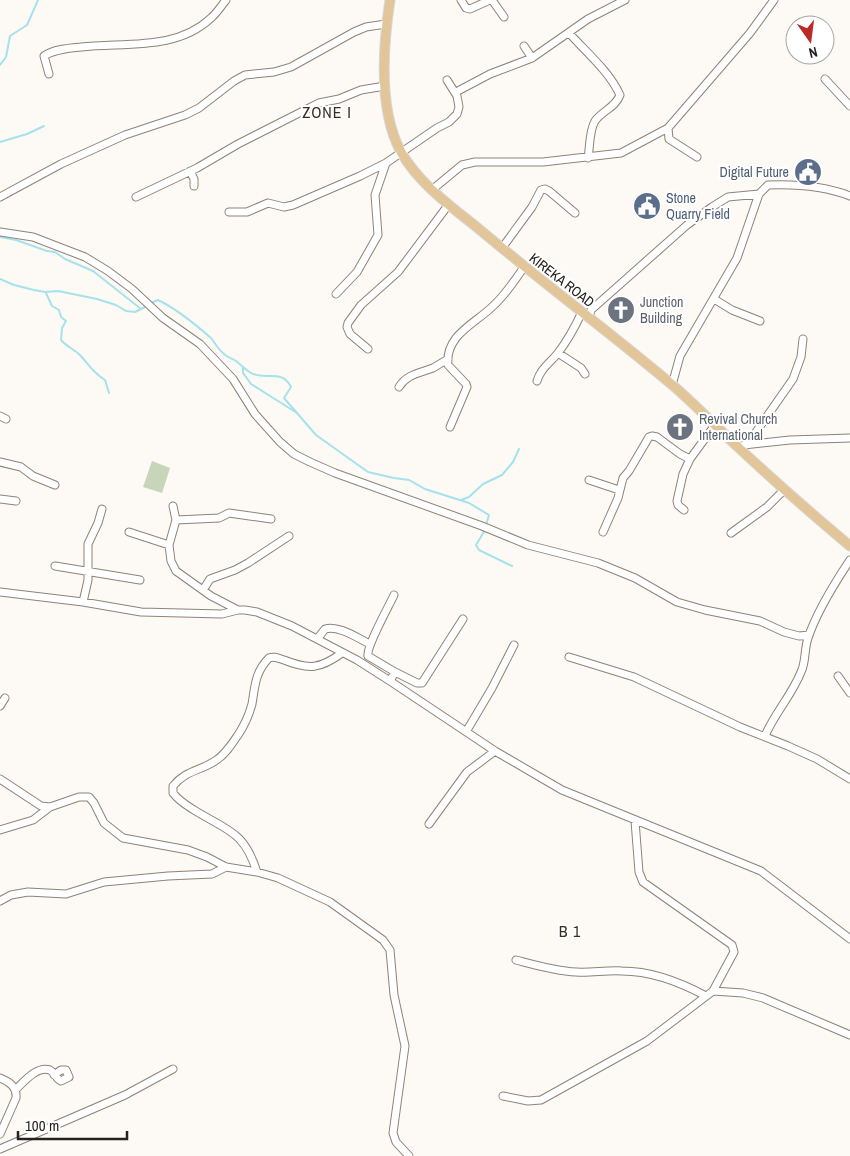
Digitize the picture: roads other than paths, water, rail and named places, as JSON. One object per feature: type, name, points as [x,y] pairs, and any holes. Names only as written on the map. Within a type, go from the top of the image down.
[{"type":"main road","name":"KIREKA ROAD","points":[[390,0],[386,24],[385,86],[388,111],[401,152],[418,175],[524,268],[586,315],[672,385],[715,426],[741,446],[784,490],[850,546]]},
{"type":"street","points":[[49,74],[44,60],[44,56],[48,53],[96,45],[165,42],[184,36],[210,20],[226,0]]},
{"type":"street","points":[[461,0],[466,8],[470,9],[491,0],[504,17]]},
{"type":"street","points":[[456,92],[490,74],[532,58],[588,19],[625,0]]},
{"type":"street","points":[[433,189],[456,168],[462,165],[475,162],[543,162],[621,153],[668,128],[750,33],[774,0]]},
{"type":"street","points":[[0,197],[62,164],[125,135],[169,121],[199,108],[234,81],[245,75],[274,72],[291,67],[354,32],[366,27],[386,24]]},
{"type":"street","points":[[569,33],[604,71],[620,95],[618,101],[595,121],[588,158]]},
{"type":"street","points":[[524,46],[532,58]]},
{"type":"street","points":[[825,79],[850,106]]},
{"type":"street","points":[[229,212],[248,212],[268,203],[284,206],[293,205],[386,163],[455,118],[458,114],[459,106],[456,92],[446,80]]},
{"type":"street","points":[[136,197],[314,106],[361,90],[385,86]]},
{"type":"street","points":[[668,128],[670,139],[696,157]]},
{"type":"street","points":[[336,294],[357,272],[378,235],[375,195],[386,163]]},
{"type":"street","points":[[190,171],[194,179],[194,186]]},
{"type":"street","points":[[672,385],[680,356],[737,258],[759,194],[768,185],[791,184],[849,195]]},
{"type":"street","points":[[502,248],[532,207],[541,190],[549,191],[575,212]]},
{"type":"street","points":[[537,381],[544,367],[558,353],[586,315],[687,225],[728,197],[759,194]]},
{"type":"street","points":[[368,349],[350,334],[347,327],[348,323],[361,305],[398,272],[449,204]]},
{"type":"street","points":[[0,232],[33,237],[85,257],[108,272],[149,304],[163,318],[200,344],[233,379],[255,414],[280,442],[294,454],[334,474],[486,528],[528,545],[605,566],[635,578],[677,602],[705,610],[760,621],[784,632],[799,636],[809,635]]},
{"type":"street","points":[[450,427],[467,387],[448,365],[448,354],[457,336],[494,305],[524,268]]},
{"type":"street","points":[[714,299],[732,310],[760,322]]},
{"type":"street","points":[[741,446],[756,432],[793,379],[801,357],[803,339]]},
{"type":"street","points":[[558,353],[582,368],[585,374]]},
{"type":"street","points":[[399,387],[402,381],[414,374],[433,368],[448,359]]},
{"type":"street","points":[[684,510],[678,505],[677,501],[683,474],[690,460],[715,426]]},
{"type":"street","points":[[603,532],[618,498],[623,478],[652,436],[657,437],[690,460]]},
{"type":"street","points":[[741,446],[790,440],[850,438]]},
{"type":"street","points":[[0,462],[21,467],[33,476],[55,485]]},
{"type":"street","points":[[589,480],[619,490]]},
{"type":"street","points":[[731,533],[767,507],[784,490]]},
{"type":"street","points":[[0,499],[16,502]]},
{"type":"street","points":[[173,506],[176,520],[169,545],[171,561],[176,571],[202,590],[238,610]]},
{"type":"street","points":[[83,602],[88,586],[88,544],[102,509]]},
{"type":"street","points":[[176,520],[219,518],[229,513],[271,519]]},
{"type":"street","points":[[129,532],[169,545]]},
{"type":"street","points":[[202,590],[210,579],[248,563],[288,536]]},
{"type":"street","points":[[765,736],[791,694],[804,662],[809,635],[836,581],[850,560]]},
{"type":"street","points":[[55,566],[140,580]]},
{"type":"street","points":[[0,592],[83,602],[141,612],[222,614],[238,610],[257,612],[300,629],[390,681],[494,751],[562,790],[761,871],[850,939]]},
{"type":"street","points":[[394,595],[370,644],[367,652],[368,656],[417,683],[422,682],[463,619]]},
{"type":"street","points":[[318,638],[325,629],[332,628],[370,644]]},
{"type":"street","points":[[466,732],[492,688],[514,645]]},
{"type":"street","points":[[257,872],[249,850],[242,841],[227,828],[183,803],[173,793],[173,786],[190,771],[216,761],[228,749],[245,723],[252,702],[256,679],[260,669],[269,658],[277,657],[313,668],[326,664],[342,653]]},
{"type":"street","points":[[569,657],[634,677],[740,727],[765,736],[817,760],[850,779]]},
{"type":"street","points":[[390,681],[395,672]]},
{"type":"street","points":[[838,676],[850,693]]},
{"type":"street","points":[[0,706],[5,698]]},
{"type":"street","points":[[429,824],[467,772],[494,751]]},
{"type":"street","points":[[0,779],[38,805],[50,807]]},
{"type":"street","points":[[0,830],[33,820],[50,807],[79,798],[89,797],[104,823],[123,838],[188,850],[226,867],[257,872],[295,885],[330,902],[373,931],[387,944],[390,950],[394,995],[405,1046],[393,1133],[396,1142],[409,1156]]},
{"type":"street","points":[[503,1096],[528,1102],[549,1097],[647,1041],[714,991],[734,952],[734,947],[643,882],[639,872],[635,821]]},
{"type":"street","points":[[0,901],[11,895],[28,892],[66,894],[104,882],[168,876],[206,875],[218,872],[226,867]]},
{"type":"street","points":[[516,960],[569,971],[623,971],[647,974],[684,984],[706,996]]},
{"type":"street","points":[[714,991],[743,993],[763,998],[850,1035]]},
{"type":"street","points":[[0,1150],[125,1095],[173,1069]]},
{"type":"street","points":[[15,1090],[29,1076],[39,1071],[50,1070],[54,1074]]},
{"type":"street","points":[[0,1078],[10,1083],[15,1090],[16,1098],[0,1134]]},
{"type":"waterway","points":[[0,65],[6,57],[10,36],[27,25],[38,0]]},
{"type":"waterway","points":[[0,142],[27,134],[44,126]]},
{"type":"waterway","points":[[0,237],[55,252],[65,259],[93,271],[141,309]]},
{"type":"waterway","points":[[0,279],[34,290],[45,292],[58,291],[97,299],[116,305],[126,311],[135,312],[147,306]]},
{"type":"waterway","points":[[46,293],[52,306],[59,310],[61,317],[66,321],[62,328],[61,340],[80,355],[105,380],[109,393]]},
{"type":"waterway","points":[[151,303],[158,300],[179,312],[211,338],[224,354],[251,373],[262,376],[278,376],[287,381],[291,387],[284,398],[316,435],[368,472],[409,480],[425,489],[469,503],[489,515],[486,525]]},
{"type":"waterway","points":[[243,367],[243,373],[251,384],[297,413]]},
{"type":"waterway","points":[[461,500],[469,497],[483,484],[502,475],[513,462],[519,449]]},
{"type":"waterway","points":[[485,530],[476,545],[479,550],[512,566]]},
{"type":"place","name":"Digital Future","points":[[808,172]]},
{"type":"place","name":"Stone Quarry Field","points":[[647,206]]},
{"type":"place","name":"Junction Building","points":[[621,310]]},
{"type":"place","name":"Revival Church International","points":[[680,427]]},
{"type":"district","name":"ZONE I","points":[[327,112]]},
{"type":"district","name":"B 1","points":[[570,931]]}]
